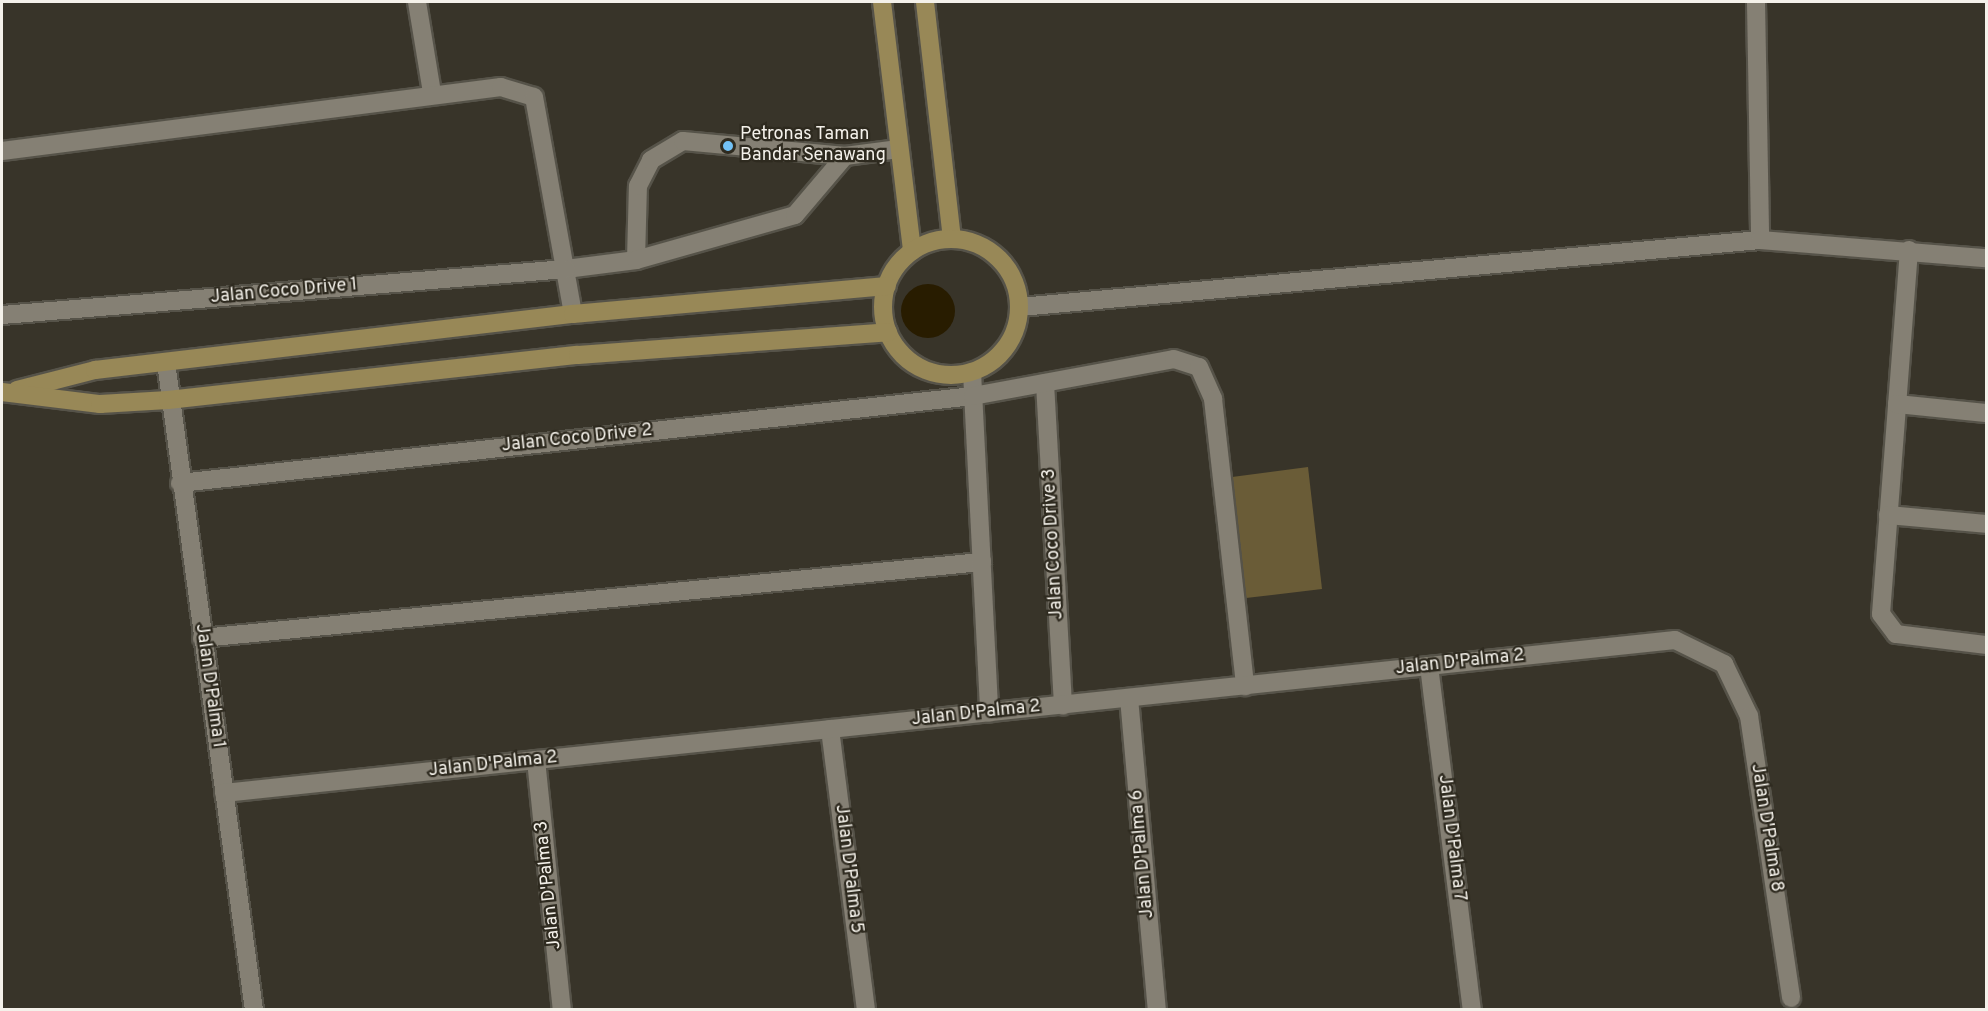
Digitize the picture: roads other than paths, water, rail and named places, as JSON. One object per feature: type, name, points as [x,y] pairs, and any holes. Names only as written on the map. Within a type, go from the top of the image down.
[{"type":"street","points":[[417,2],[432,93]]},
{"type":"street","points":[[882,2],[912,251]]},
{"type":"street","points":[[925,2],[952,238]]},
{"type":"street","points":[[1756,2],[1760,240]]},
{"type":"street","points":[[2,151],[432,93],[501,87],[534,97],[573,314]]},
{"type":"street","points":[[636,260],[638,186],[651,160],[683,141],[845,156],[899,149]]},
{"type":"street","name":"Jalan Coco Drive 1","points":[[2,315],[566,269],[636,260],[795,215],[845,156]]},
{"type":"street","points":[[952,238],[992,252],[1007,267],[1020,307],[1007,347],[972,372],[930,372],[911,363],[888,332],[883,307],[886,286],[912,251],[952,238]]},
{"type":"street","points":[[1020,307],[1760,240],[1909,250],[1986,258]]},
{"type":"street","points":[[1909,250],[1881,614],[1896,634],[1986,645]]},
{"type":"street","points":[[4,392],[95,370],[573,314],[886,286]]},
{"type":"street","points":[[4,392],[100,404],[168,400],[578,355],[888,332]]},
{"type":"street","name":"Jalan Coco Drive 2","points":[[180,483],[974,396],[1174,359],[1199,367],[1213,399],[1245,686]]},
{"type":"street","name":"Jalan D'Palma 1","points":[[166,362],[168,400],[254,1010]]},
{"type":"street","points":[[972,372],[989,713]]},
{"type":"street","name":"Jalan Coco Drive 3","points":[[1045,383],[1063,705]]},
{"type":"street","points":[[1897,404],[1986,413]]},
{"type":"street","points":[[1888,515],[1986,524]]},
{"type":"street","points":[[202,639],[982,562]]},
{"type":"street","name":"Jalan D'Palma 2","points":[[224,793],[1675,640],[1724,664]]},
{"type":"street","name":"Jalan D'Palma 8","points":[[1724,664],[1749,716],[1791,998]]},
{"type":"street","name":"Jalan D'Palma 7","points":[[1429,666],[1472,1010]]},
{"type":"street","name":"Jalan D'Palma 6","points":[[1129,698],[1157,1010]]},
{"type":"street","name":"Jalan D'Palma 5","points":[[830,729],[866,1010]]},
{"type":"street","name":"Jalan D'Palma 3","points":[[536,760],[562,1010]]},
{"type":"place","name":"Petronas Taman Bandar Senawang","points":[[728,146]]}]
